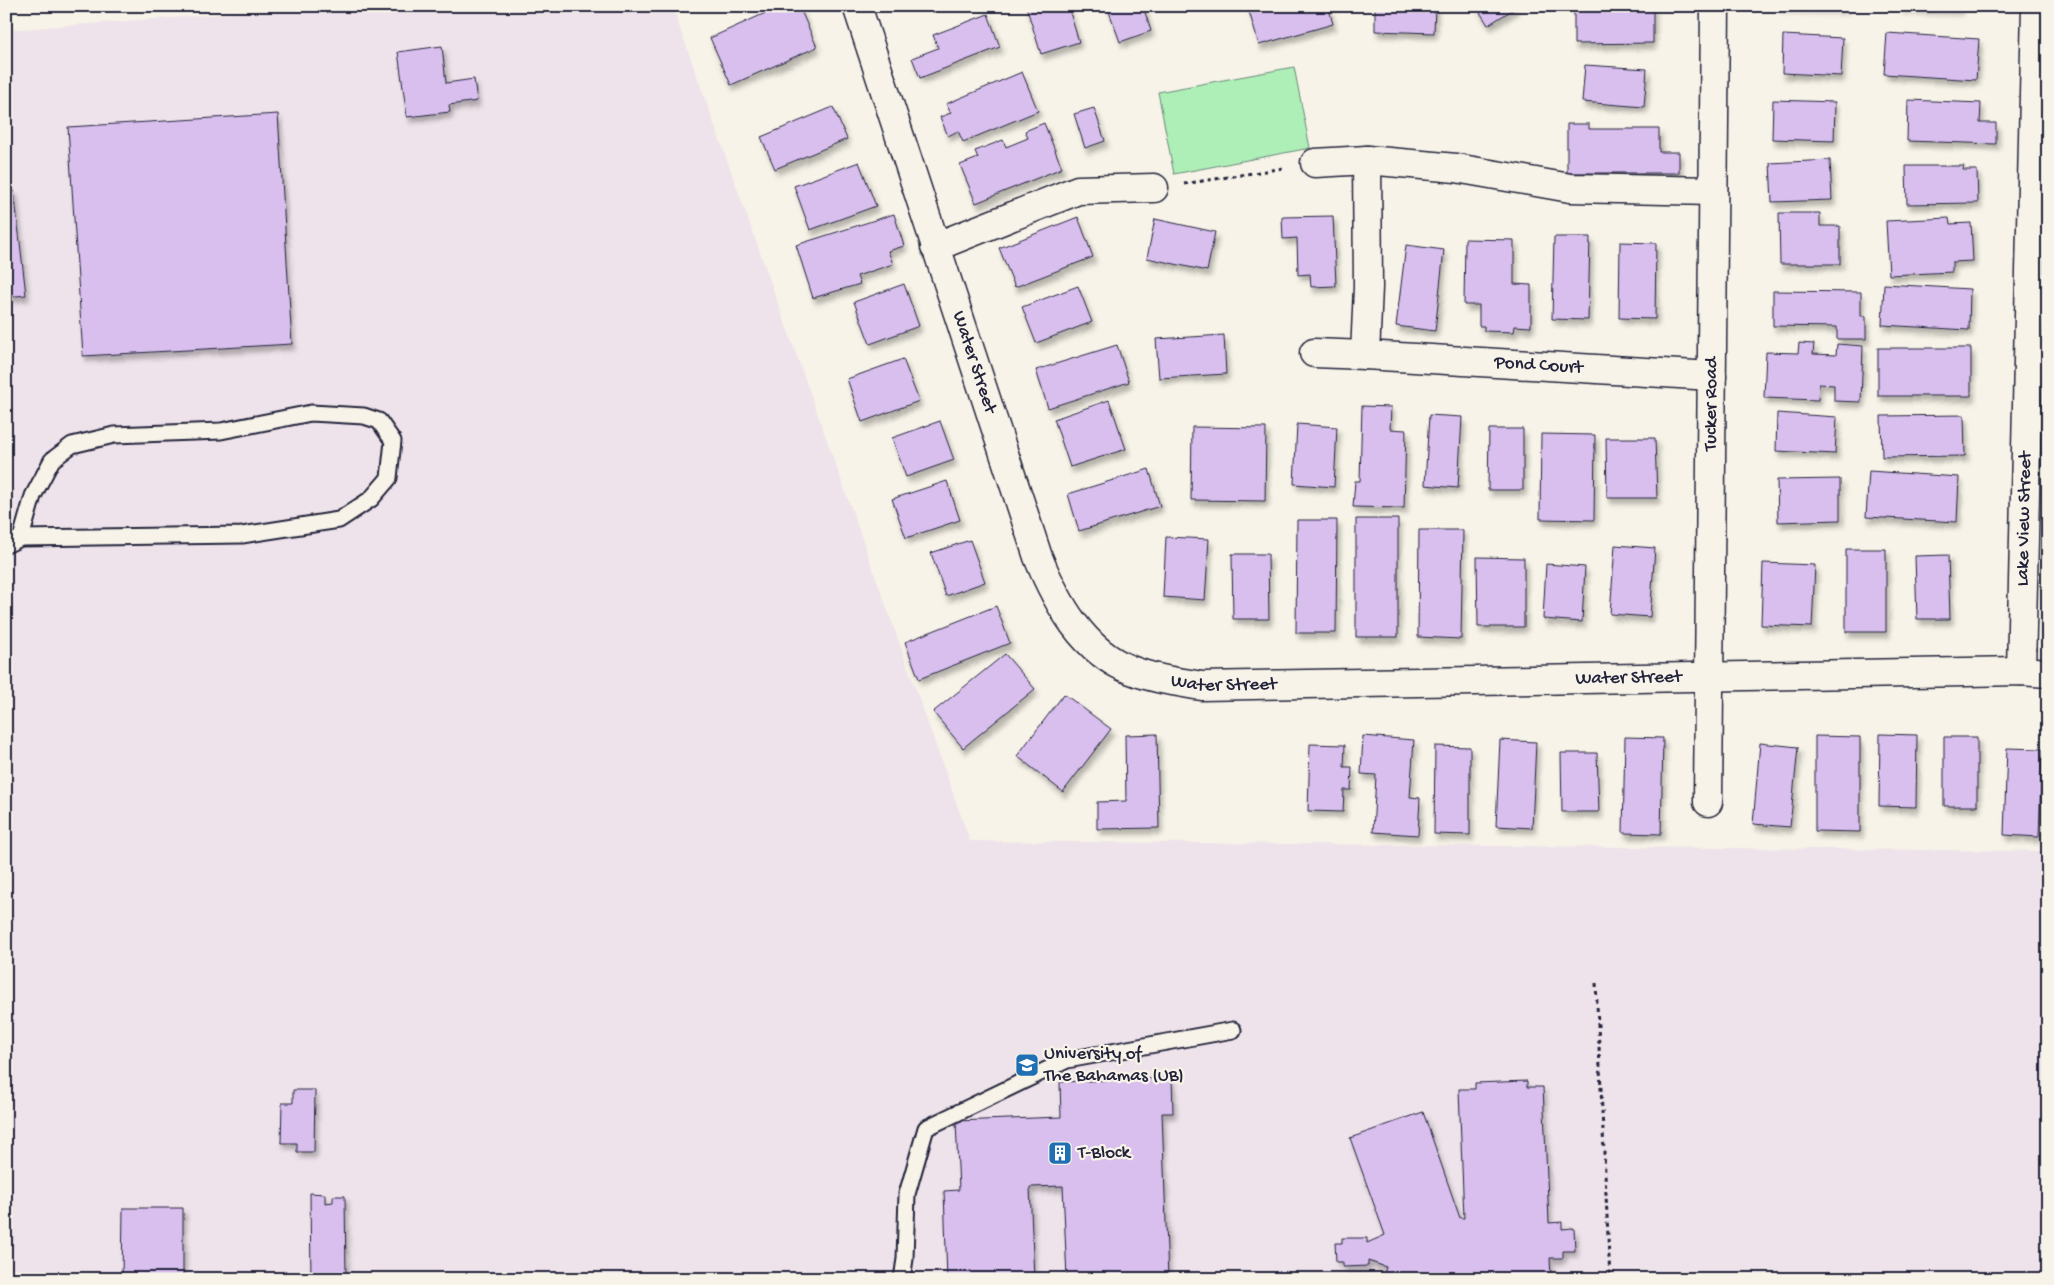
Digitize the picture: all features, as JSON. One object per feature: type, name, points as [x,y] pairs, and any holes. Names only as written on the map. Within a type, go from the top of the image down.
[{"type":"street","name":"Water Street","points":[[857,6],[1038,557],[1052,591],[1063,610],[1082,635],[1129,670],[1155,678],[1202,686],[2020,671],[2048,673]]},
{"type":"street","name":"Tucker Road","points":[[1708,802],[1715,6]]},
{"type":"street","name":"Lake View Street","points":[[2020,671],[2036,6]]},
{"type":"street","points":[[1365,355],[1368,287],[1367,160]]},
{"type":"street","points":[[1315,163],[1367,160],[1456,168],[1570,188],[1713,191]]},
{"type":"street","points":[[935,247],[1078,190],[1154,188]]},
{"type":"street","name":"Pond Court","points":[[1314,353],[1712,376]]},
{"type":"lane","points":[[6,544],[21,538],[242,535],[339,520],[371,499],[389,478],[393,441],[380,422],[364,416],[311,412],[221,431],[114,435],[72,445],[52,460],[33,496],[21,538]]},
{"type":"lane","points":[[902,1279],[906,1259],[907,1194],[926,1128],[1067,1060],[1233,1030]]},
{"type":"path","points":[[1154,188],[1315,163]]},
{"type":"path","points":[[1596,983],[1610,1279]]},
{"type":"shaded area","name":"University of The Bahamas (UB)","points":[[329,6],[672,6],[970,841],[2048,851],[2048,1279],[6,1279],[6,30]]},
{"type":"green space","points":[[1294,67],[1310,148],[1174,174],[1158,92]]},
{"type":"building","points":[[781,6],[799,6],[817,47],[731,85],[710,38]]},
{"type":"building","points":[[1026,6],[1068,6],[1079,42],[1041,54]]},
{"type":"building","points":[[1107,6],[1143,6],[1151,31],[1120,42]]},
{"type":"building","points":[[1253,6],[1328,6],[1333,24],[1259,45],[1248,8]]},
{"type":"building","points":[[1375,6],[1435,6],[1434,33],[1375,31]]},
{"type":"building","points":[[1476,6],[1516,6],[1517,7],[1488,25]]},
{"type":"building","points":[[1574,6],[1653,6],[1653,43],[1574,44]]},
{"type":"building","points":[[1845,6],[1845,8],[1778,7]]},
{"type":"building","points":[[1900,6],[1960,6],[1960,9],[1900,8]]},
{"type":"building","points":[[988,14],[1000,47],[920,78],[912,58],[938,48],[933,35]]},
{"type":"building","points":[[1887,33],[1979,39],[1976,80],[1884,74]]},
{"type":"building","points":[[1783,35],[1843,38],[1841,76],[1782,73]]},
{"type":"building","points":[[442,46],[446,83],[474,79],[477,101],[449,105],[450,112],[407,117],[398,52]]},
{"type":"building","points":[[1585,65],[1647,69],[1644,107],[1582,102]]},
{"type":"building","points":[[1022,72],[1038,111],[963,142],[958,131],[948,136],[940,117],[951,113],[946,104]]},
{"type":"building","points":[[1773,100],[1835,102],[1834,141],[1772,139]]},
{"type":"building","points":[[1908,100],[1981,103],[1980,123],[1996,123],[1996,144],[1907,141]]},
{"type":"building","points":[[833,107],[847,139],[775,169],[761,137]]},
{"type":"building","points":[[1094,108],[1105,141],[1085,148],[1074,114]]},
{"type":"building","points":[[278,114],[292,344],[83,356],[68,127]]},
{"type":"building","points":[[1044,123],[1062,168],[976,203],[960,165],[978,158],[975,151],[1003,140],[1006,147],[1028,138],[1025,131]]},
{"type":"building","points":[[1567,124],[1589,124],[1589,129],[1659,129],[1659,152],[1679,152],[1679,173],[1567,173]]},
{"type":"building","points":[[1830,160],[1832,200],[1772,202],[1770,163]]},
{"type":"building","points":[[859,162],[876,206],[810,230],[794,186]]},
{"type":"building","points":[[1906,166],[1964,166],[1963,170],[1977,170],[1978,203],[1907,204]]},
{"type":"building","points":[[6,190],[14,190],[26,295],[6,297]]},
{"type":"building","points":[[1779,213],[1820,213],[1820,226],[1840,226],[1840,264],[1780,264]]},
{"type":"building","points":[[894,214],[904,246],[888,251],[893,264],[857,276],[860,284],[813,298],[796,245]]},
{"type":"building","points":[[1333,216],[1336,286],[1311,287],[1310,274],[1298,275],[1297,238],[1283,239],[1282,217]]},
{"type":"building","points":[[1078,217],[1093,257],[1015,287],[999,248]]},
{"type":"building","points":[[1949,218],[1950,224],[1971,223],[1973,261],[1952,262],[1952,272],[1889,275],[1886,221]]},
{"type":"building","points":[[1155,219],[1215,232],[1207,271],[1147,258]]},
{"type":"building","points":[[1554,237],[1590,237],[1588,320],[1552,319]]},
{"type":"building","points":[[1465,239],[1514,240],[1514,284],[1531,285],[1531,327],[1515,326],[1514,332],[1484,331],[1484,326],[1479,326],[1479,305],[1464,305]]},
{"type":"building","points":[[1620,242],[1656,243],[1655,319],[1619,318]]},
{"type":"building","points":[[1406,245],[1444,250],[1435,331],[1396,326]]},
{"type":"building","points":[[904,284],[919,326],[870,344],[854,302]]},
{"type":"building","points":[[1884,284],[1970,289],[1969,330],[1882,325]]},
{"type":"building","points":[[1078,286],[1092,322],[1036,343],[1022,307]]},
{"type":"building","points":[[1773,291],[1861,292],[1861,316],[1866,316],[1866,339],[1837,339],[1837,327],[1773,326]]},
{"type":"building","points":[[1224,335],[1226,374],[1159,378],[1156,339]]},
{"type":"building","points":[[1799,343],[1814,344],[1813,354],[1836,355],[1837,344],[1863,346],[1861,402],[1834,401],[1834,385],[1819,384],[1818,400],[1764,398],[1766,352],[1798,353]]},
{"type":"building","points":[[1117,345],[1129,382],[1048,408],[1036,370]]},
{"type":"building","points":[[1878,348],[1971,348],[1971,396],[1878,396]]},
{"type":"building","points":[[903,359],[919,401],[862,422],[847,379]]},
{"type":"building","points":[[1109,400],[1126,449],[1070,467],[1054,419]]},
{"type":"building","points":[[1362,406],[1391,407],[1390,429],[1406,430],[1404,508],[1353,507],[1355,481],[1360,481]]},
{"type":"building","points":[[1777,413],[1837,417],[1835,454],[1776,451]]},
{"type":"building","points":[[1429,415],[1462,417],[1458,488],[1425,485]]},
{"type":"building","points":[[1964,415],[1965,456],[1882,457],[1881,416]]},
{"type":"building","points":[[940,421],[954,460],[906,477],[892,438]]},
{"type":"building","points":[[1297,424],[1337,427],[1334,487],[1294,484]]},
{"type":"building","points":[[1192,427],[1266,428],[1265,501],[1191,500]]},
{"type":"building","points":[[1489,429],[1523,429],[1523,490],[1488,490]]},
{"type":"building","points":[[1541,434],[1595,435],[1594,520],[1540,519]]},
{"type":"building","points":[[1606,438],[1655,438],[1657,498],[1607,498]]},
{"type":"building","points":[[1149,469],[1160,506],[1079,531],[1068,494]]},
{"type":"building","points":[[1869,471],[1959,477],[1957,522],[1866,517]]},
{"type":"building","points":[[1840,479],[1840,520],[1778,522],[1777,480]]},
{"type":"building","points":[[947,481],[960,520],[906,538],[892,499]]},
{"type":"building","points":[[1356,519],[1398,519],[1398,637],[1356,637]]},
{"type":"building","points":[[1297,520],[1337,520],[1336,633],[1296,633]]},
{"type":"building","points":[[1419,530],[1463,530],[1461,639],[1418,637]]},
{"type":"building","points":[[1166,537],[1209,539],[1205,600],[1163,597]]},
{"type":"building","points":[[970,540],[985,582],[946,596],[931,553]]},
{"type":"building","points":[[1615,545],[1655,548],[1650,617],[1610,614]]},
{"type":"building","points":[[1846,549],[1886,549],[1886,632],[1846,632]]},
{"type":"building","points":[[1232,554],[1268,554],[1269,619],[1233,619]]},
{"type":"building","points":[[1948,555],[1950,619],[1917,619],[1915,556]]},
{"type":"building","points":[[1477,557],[1524,558],[1524,627],[1478,627]]},
{"type":"building","points":[[1763,563],[1815,565],[1812,627],[1761,625]]},
{"type":"building","points":[[1546,564],[1585,567],[1582,622],[1543,619]]},
{"type":"building","points":[[996,606],[1010,643],[919,679],[905,642]]},
{"type":"building","points":[[1005,654],[1035,689],[963,748],[933,712]]},
{"type":"building","points":[[1064,694],[1111,729],[1063,792],[1017,756]]},
{"type":"building","points":[[1157,734],[1159,828],[1097,829],[1097,802],[1126,801],[1125,735]]},
{"type":"building","points":[[1880,734],[1917,735],[1916,807],[1879,806]]},
{"type":"building","points":[[1363,736],[1414,740],[1410,797],[1420,798],[1418,835],[1373,832],[1376,775],[1361,774]]},
{"type":"building","points":[[1815,736],[1860,737],[1860,832],[1815,831]]},
{"type":"building","points":[[1625,737],[1663,738],[1661,834],[1623,833]]},
{"type":"building","points":[[1944,737],[1977,737],[1977,806],[1944,806]]},
{"type":"building","points":[[1500,740],[1536,742],[1532,828],[1496,826]]},
{"type":"building","points":[[1760,743],[1798,747],[1790,827],[1753,824]]},
{"type":"building","points":[[1310,744],[1345,745],[1344,767],[1352,767],[1351,790],[1344,790],[1343,812],[1308,811]]},
{"type":"building","points":[[1435,746],[1470,747],[1470,835],[1434,834]]},
{"type":"building","points":[[2007,748],[2042,749],[2039,837],[2004,835]]},
{"type":"building","points":[[1561,753],[1597,753],[1599,812],[1562,812]]},
{"type":"building","name":"T-Block","points":[[1172,1078],[1173,1113],[1162,1113],[1168,1279],[1067,1279],[1063,1186],[1030,1187],[1034,1279],[947,1279],[944,1191],[959,1190],[956,1121],[1061,1117],[1060,1082]]},
{"type":"building","points":[[1527,1081],[1527,1087],[1543,1087],[1549,1223],[1562,1222],[1562,1229],[1574,1228],[1575,1251],[1563,1251],[1563,1258],[1550,1258],[1551,1279],[1383,1279],[1386,1267],[1368,1261],[1368,1266],[1343,1267],[1343,1262],[1336,1262],[1335,1243],[1342,1243],[1342,1238],[1367,1238],[1367,1243],[1385,1235],[1350,1138],[1423,1112],[1460,1218],[1464,1218],[1459,1089],[1475,1089],[1475,1083]]},
{"type":"building","points":[[293,1090],[315,1090],[314,1152],[297,1152],[297,1143],[281,1143],[282,1103],[293,1103]]},
{"type":"building","points":[[310,1193],[325,1194],[325,1203],[333,1202],[333,1196],[345,1196],[346,1279],[311,1279]]},
{"type":"building","points":[[123,1208],[183,1208],[183,1279],[122,1279]]},
{"type":"place","name":"University of The Bahamas (UB)","points":[[1027,1065]]},
{"type":"place","name":"T-Block","points":[[1060,1153]]}]
